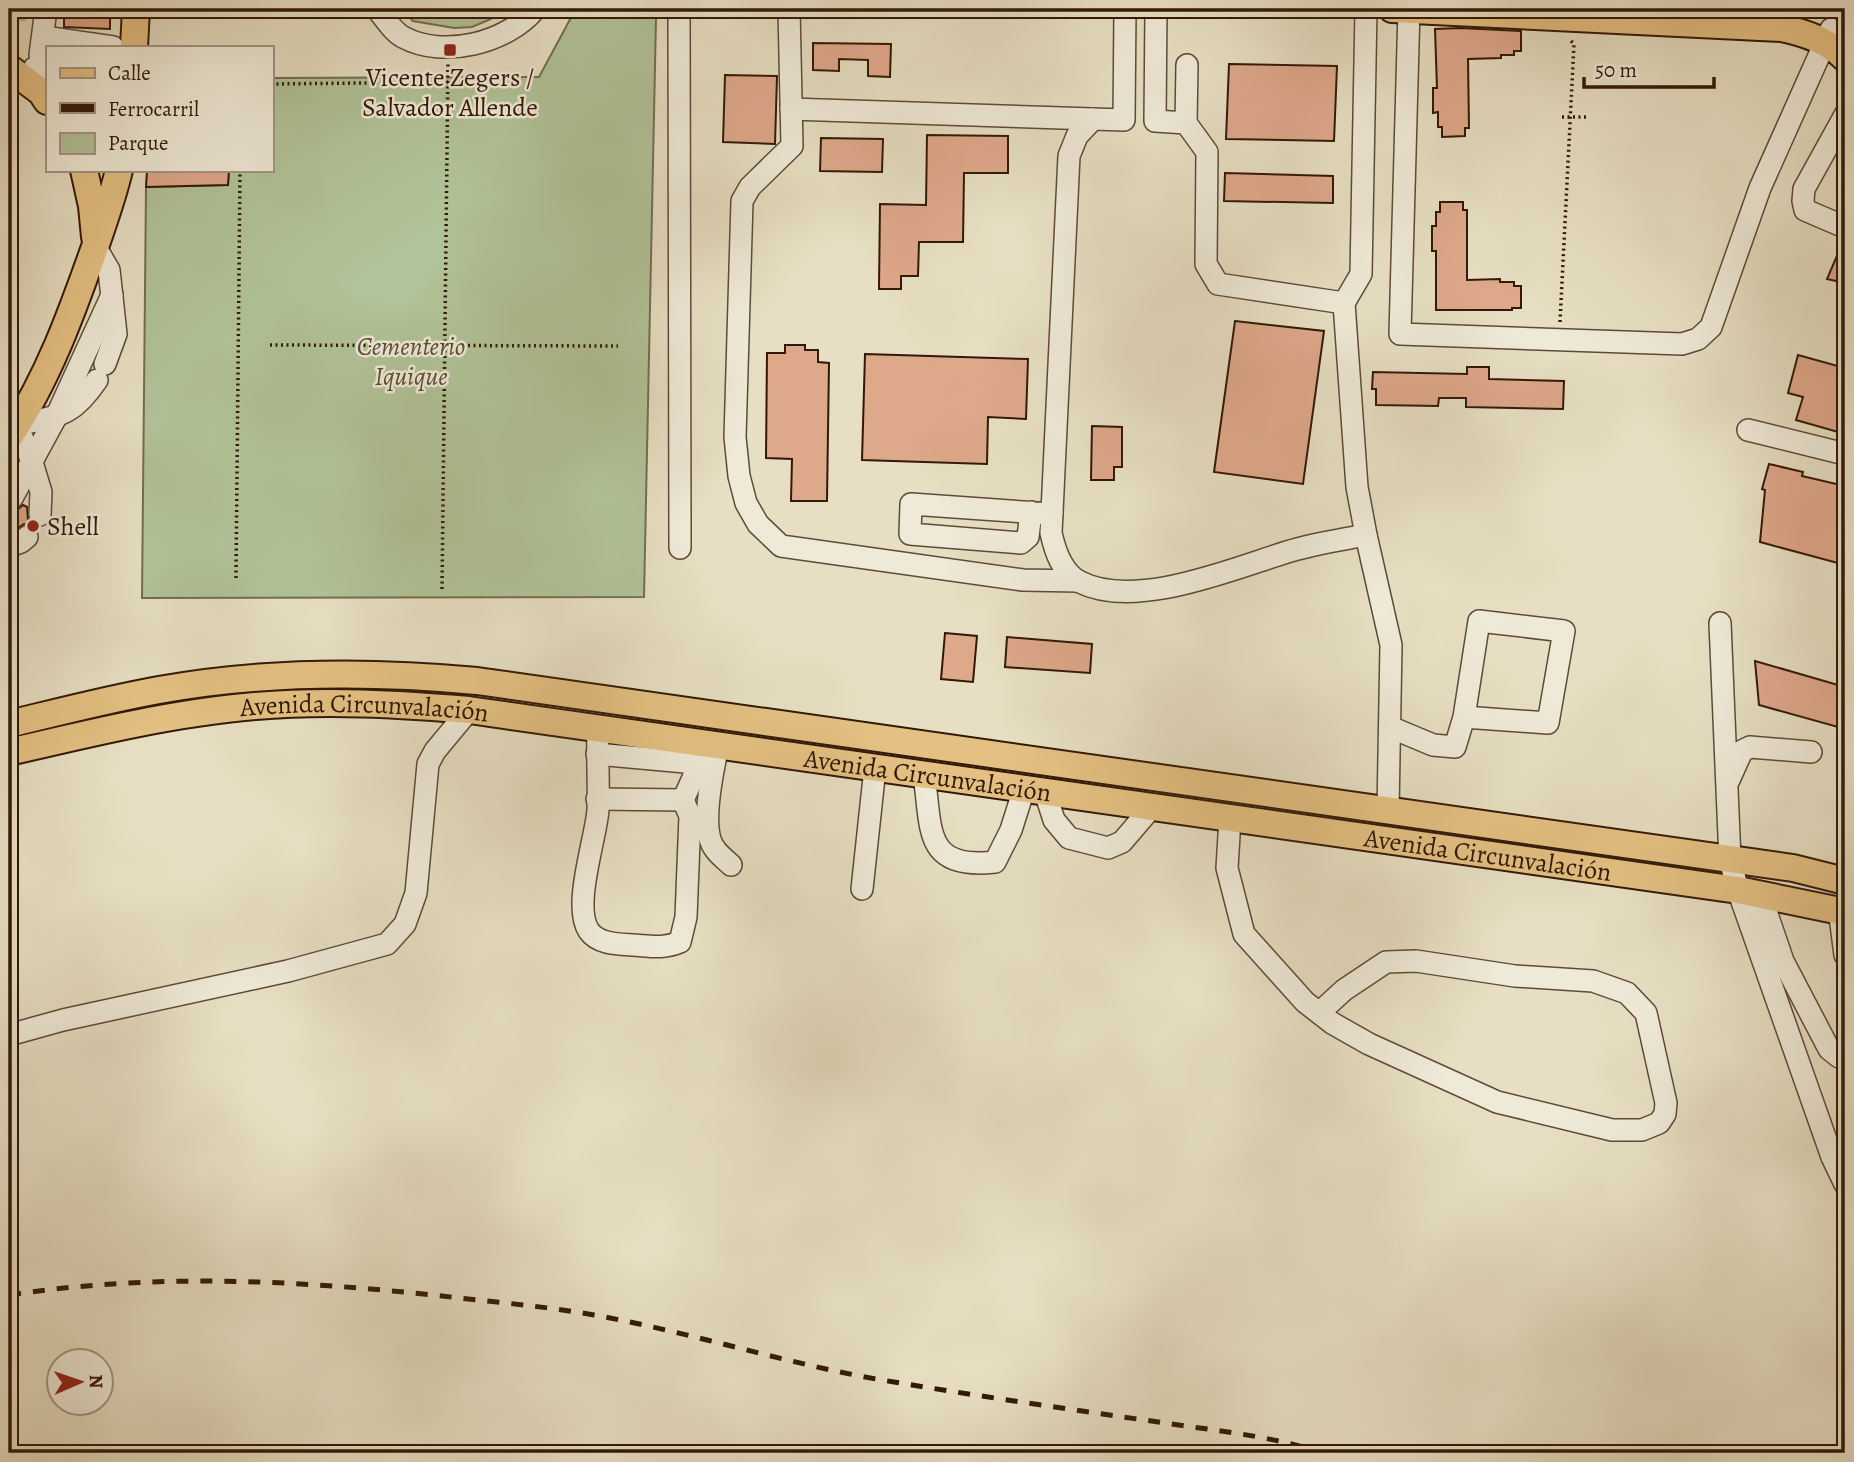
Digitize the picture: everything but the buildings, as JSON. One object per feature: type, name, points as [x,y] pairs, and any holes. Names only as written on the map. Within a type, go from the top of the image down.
[{"type":"main road","points":[[134,46],[136,9]]},
{"type":"main road","points":[[1392,9],[1554,14],[1782,28],[1836,41]]},
{"type":"main road","points":[[1727,9],[1780,12],[1816,21],[1836,41]]},
{"type":"main road","points":[[35,62],[46,97]]},
{"type":"main road","points":[[84,172],[92,206],[95,246]]},
{"type":"main road","points":[[13,431],[68,322],[106,216],[118,172]]},
{"type":"main road","name":"Avenida Circunvalación","points":[[9,724],[117,698],[205,683],[306,674],[432,677],[1388,810],[1793,869],[1845,879]]},
{"type":"main road","name":"Avenida Circunvalación","points":[[9,752],[166,717],[254,706],[377,703],[469,710],[597,742],[875,768],[1748,892],[1842,911]]},
{"type":"main road","points":[[1842,911],[1845,879]]},
{"type":"street","points":[[377,9],[401,37],[437,47],[475,44],[507,32],[525,20],[535,9]]},
{"type":"street","points":[[679,9],[680,548]]},
{"type":"street","points":[[789,9],[792,146],[750,187],[743,201],[735,437],[746,503],[758,524],[781,546],[1023,580],[1078,581],[1106,590],[1145,590],[1197,582],[1290,551],[1366,535]]},
{"type":"street","points":[[1124,120],[1125,9]]},
{"type":"street","points":[[1155,121],[1156,9]]},
{"type":"street","points":[[1366,9],[1361,274],[1344,303],[1357,487],[1391,645],[1388,810]]},
{"type":"street","points":[[1409,9],[1399,334],[1682,344],[1699,339],[1711,327],[1760,187],[1836,41]]},
{"type":"street","points":[[35,62],[39,11]]},
{"type":"street","points":[[1187,65],[1186,123],[1207,152],[1206,264],[1218,284],[1344,303]]},
{"type":"street","points":[[791,109],[1186,123]]},
{"type":"street","points":[[1840,225],[1805,209],[1803,201],[1804,189],[1845,115]]},
{"type":"street","points":[[1041,513],[912,503],[910,534],[1021,542],[1028,537],[1041,513],[1069,156],[1077,136],[1093,119]]},
{"type":"street","points":[[40,515],[41,492],[32,459],[13,431],[72,410],[83,401],[101,372],[116,334],[108,270],[95,246]]},
{"type":"street","points":[[12,498],[56,417],[112,295]]},
{"type":"street","points":[[1748,430],[1845,454]]},
{"type":"street","points":[[1041,513],[1051,533],[1056,556],[1078,581]]},
{"type":"street","points":[[1390,727],[1433,745],[1455,747],[1464,717],[1479,621],[1564,631],[1548,723],[1464,717]]},
{"type":"street","points":[[1720,623],[1730,860],[1748,892],[1832,1157],[1845,1184]]},
{"type":"street","points":[[9,1034],[288,971],[387,944],[405,924],[416,893],[428,764],[435,751],[469,710]]},
{"type":"street","points":[[597,742],[598,812],[587,866],[583,910],[590,934],[608,943],[668,948],[680,942],[686,917],[690,816],[683,800],[705,751]]},
{"type":"street","points":[[1727,785],[1742,751],[1750,747],[1811,752]]},
{"type":"street","points":[[705,751],[710,790],[708,828],[713,848],[731,864]]},
{"type":"street","points":[[862,888],[875,768]]},
{"type":"street","points":[[923,775],[930,833],[939,852],[956,860],[975,864],[995,862],[1035,790],[1069,838],[1108,848],[1122,842],[1152,807]]},
{"type":"street","points":[[597,799],[683,800]]},
{"type":"street","points":[[1230,819],[1227,868],[1244,934],[1305,1002],[1319,1013],[1369,1044],[1497,1102],[1612,1130],[1642,1130],[1659,1123],[1665,1114],[1666,1103],[1646,1013],[1627,993],[1593,981],[1516,976],[1416,961],[1385,962],[1344,990],[1319,1013]]},
{"type":"street","points":[[1748,892],[1768,914],[1783,961],[1829,1049],[1839,1057],[1845,1056]]},
{"type":"street","points":[[1842,911],[1845,955]]},
{"type":"path","points":[[1554,14],[1561,33],[1574,44],[1559,341]]},
{"type":"path","points":[[442,589],[448,47]]},
{"type":"path","points":[[273,84],[448,82]]},
{"type":"path","points":[[1562,117],[1589,117]]},
{"type":"path","points":[[236,578],[240,172]]},
{"type":"path","points":[[271,345],[618,346]]},
{"type":"green space","points":[[402,9],[500,9],[491,19],[472,27],[454,28],[413,21]]},
{"type":"green space","name":"Cementerio Iquique","points":[[574,12],[656,18],[644,597],[142,598],[146,187],[228,185],[229,172],[273,172],[273,78],[539,77]]},
{"type":"tunnel","points":[[9,10],[26,11]]},
{"type":"railway","points":[[9,1295],[118,1284],[225,1281],[332,1286],[537,1307],[632,1322],[856,1375],[1245,1435],[1322,1453]]},
{"type":"place","name":"Vicente Zegers / Salvador Allende","points":[[450,50]]},
{"type":"place","name":"Shell","points":[[33,526]]}]
